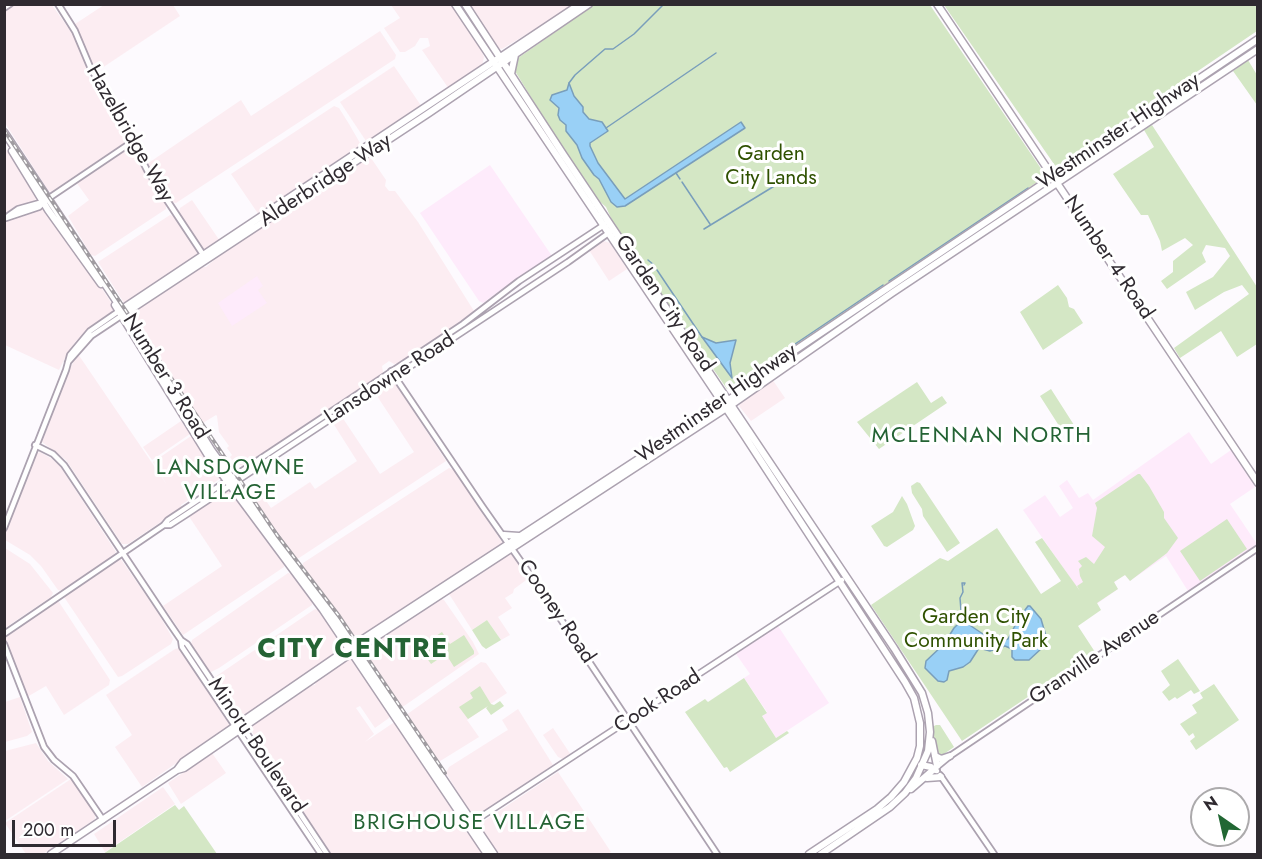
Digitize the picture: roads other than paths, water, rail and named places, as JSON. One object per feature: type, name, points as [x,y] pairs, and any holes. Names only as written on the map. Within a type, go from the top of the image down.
[{"type":"main road","name":"Garden City Road","points":[[454,4],[847,577],[918,685],[926,705],[930,732],[928,750],[922,766]]},
{"type":"main road","points":[[454,4],[485,54],[485,66]]},
{"type":"main road","name":"Garden City Road","points":[[465,4],[608,228]]},
{"type":"main road","name":"Alderbridge Way","points":[[122,312],[483,76],[495,64],[580,4]]},
{"type":"main road","name":"Alderbridge Way","points":[[502,60],[515,55],[589,4]]},
{"type":"main road","name":"Number 4 Road","points":[[937,4],[1257,483]]},
{"type":"main road","name":"Westminster Highway","points":[[53,854],[177,770],[184,768],[239,727],[353,649],[727,404],[1257,39]]},
{"type":"main road","name":"Westminster Highway","points":[[1055,179],[1257,49]]},
{"type":"main road","points":[[511,74],[515,55]]},
{"type":"main road","points":[[1228,59],[1233,66]]},
{"type":"main road","name":"Alderbridge Way","points":[[205,257],[485,66],[495,64]]},
{"type":"main road","points":[[483,76],[498,75],[504,78]]},
{"type":"main road","name":"Number 3 Road","points":[[4,132],[46,200]]},
{"type":"main road","name":"Number 3 Road","points":[[4,140],[122,312],[193,433],[231,481],[353,649],[494,855]]},
{"type":"main road","name":"Garden City Road","points":[[727,404],[911,692],[920,723],[921,735],[917,758]]},
{"type":"main road","name":"Westminster Highway","points":[[511,545],[520,536],[727,404]]},
{"type":"main road","points":[[504,535],[520,536]]},
{"type":"main road","name":"Westminster Highway","points":[[177,770],[183,762],[239,727]]},
{"type":"main road","points":[[930,732],[937,771]]},
{"type":"main road","points":[[934,756],[941,759],[950,756]]},
{"type":"main road","points":[[917,758],[922,766],[937,771]]},
{"type":"main road","points":[[902,792],[917,758]]},
{"type":"main road","points":[[821,855],[890,807],[922,766]]},
{"type":"main road","points":[[808,855],[937,771]]},
{"type":"main road","points":[[923,779],[932,776],[937,771]]},
{"type":"main road","name":"Number 3 Road","points":[[471,824],[487,855]]},
{"type":"street","points":[[4,8],[10,4]]},
{"type":"street","name":"Hazelbridge Way","points":[[58,4],[75,32],[91,69],[114,105],[157,187],[205,257]]},
{"type":"street","points":[[5,219],[34,209],[132,142]]},
{"type":"street","name":"Lansdowne Road","points":[[4,634],[164,525],[170,525],[391,371],[470,319],[519,281],[608,228]]},
{"type":"street","name":"Lansdowne Road","points":[[231,481],[568,262],[608,228]]},
{"type":"street","name":"Alderbridge Way","points":[[4,528],[68,362],[91,336],[122,312]]},
{"type":"street","name":"Cooney Road","points":[[391,371],[629,720],[717,855]]},
{"type":"street","name":"Minoru Boulevard","points":[[35,445],[61,462],[182,640],[182,647],[327,855]]},
{"type":"street","name":"Granville Avenue","points":[[937,771],[950,756],[1257,548]]},
{"type":"street","name":"Cook Road","points":[[471,824],[847,577]]},
{"type":"street","points":[[4,644],[44,747],[54,760],[73,776],[103,820]]},
{"type":"street","name":"Minoru Boulevard","points":[[239,727],[321,855]]},
{"type":"street","points":[[937,771],[994,855]]},
{"type":"water","points":[[569,83],[574,96],[583,107],[583,112],[589,119],[602,122],[608,131],[590,143],[590,146],[598,163],[625,199],[741,122],[745,128],[625,206],[617,207],[611,202],[599,179],[582,158],[577,145],[566,131],[566,125],[560,120],[559,108],[550,100],[552,95],[567,90]]},
{"type":"water","points":[[702,337],[716,343],[736,340],[730,363],[732,378]]},
{"type":"water","points":[[1028,606],[1041,619],[1046,636],[1042,648],[1029,660],[1015,660],[1012,657],[1012,649],[1005,646],[990,651],[979,648],[970,662],[963,667],[949,671],[947,680],[944,682],[938,681],[925,668],[926,661],[944,644],[954,628],[964,618],[971,626],[995,642],[1008,639]]},
{"type":"waterway","points":[[569,83],[605,49],[613,49],[634,34],[664,4]]},
{"type":"waterway","points":[[606,128],[716,53]]},
{"type":"waterway","points":[[676,173],[680,179]]},
{"type":"waterway","points":[[682,182],[710,224]]},
{"type":"waterway","points":[[704,229],[776,185]]},
{"type":"waterway","points":[[889,281],[1028,188]]},
{"type":"waterway","points":[[648,260],[654,265]]},
{"type":"waterway","points":[[657,270],[702,337]]},
{"type":"waterway","points":[[734,385],[883,285]]},
{"type":"waterway","points":[[961,611],[962,583],[965,583],[964,585]]},
{"type":"railway","points":[[4,130],[277,535],[339,616],[445,773]]},
{"type":"district","name":"MCLENNAN NORTH","points":[[982,437]]},
{"type":"district","name":"LANSDOWNE VILLAGE","points":[[231,482]]},
{"type":"district","name":"CITY CENTRE","points":[[353,650]]},
{"type":"district","name":"BRIGHOUSE VILLAGE","points":[[470,824]]},
{"type":"park label","name":"Garden City Lands","points":[[771,167]]},
{"type":"park label","name":"Garden City Community Park","points":[[976,630]]}]
